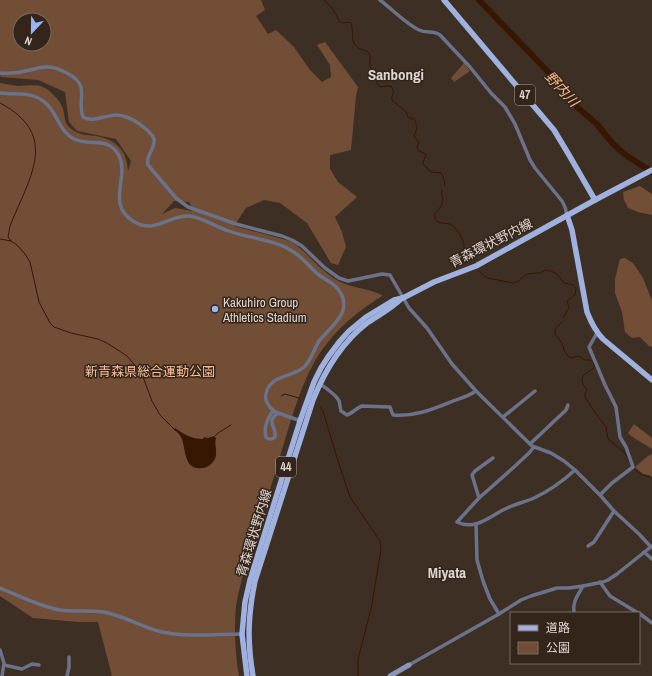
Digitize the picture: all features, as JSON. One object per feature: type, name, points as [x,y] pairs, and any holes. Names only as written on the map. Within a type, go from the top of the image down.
[{"type":"main road","name":"47","points":[[444,0],[554,130],[595,200]]},
{"type":"main road","name":"44","points":[[567,215],[652,170]]},
{"type":"main road","name":"青森環状野内線","points":[[247,676],[245,602],[250,580],[274,514],[314,382],[328,357],[349,331],[366,317],[394,300],[402,298],[434,282],[476,266],[567,215]]},
{"type":"main road","points":[[567,215],[572,230],[587,312],[591,323],[597,333],[652,380]]},
{"type":"main road","name":"青森環状野内線","points":[[303,422],[320,384],[332,362],[347,342],[358,331],[396,304],[402,298]]},
{"type":"main road","name":"青森環状野内線","points":[[245,633],[253,676]]},
{"type":"street","points":[[380,0],[413,28],[422,31],[434,32],[440,35],[505,107],[515,124],[530,160],[562,201],[567,215]]},
{"type":"street","points":[[0,73],[10,74],[51,67],[76,78],[81,88],[81,112],[83,117],[87,120],[120,115],[140,124],[153,136],[154,141],[154,145],[148,160],[148,165],[176,198],[193,209],[236,224],[292,240],[302,246],[330,272],[343,280],[353,280],[382,274],[390,275],[409,308],[427,328],[452,364],[476,391],[530,444],[558,457],[575,470],[614,511],[651,546],[608,580],[583,586],[557,588],[521,600],[390,676]]},
{"type":"street","points":[[0,93],[24,94],[37,97],[51,108],[68,135],[85,142],[105,143],[115,150],[121,161],[122,167],[118,195],[124,213],[134,222],[146,226],[154,226],[178,217],[193,217],[200,219],[230,232],[287,248],[335,286],[342,294],[343,300],[343,309],[340,319],[320,341],[308,363],[300,370],[277,379],[270,384],[265,397],[268,405],[273,410],[303,422]]},
{"type":"street","points":[[597,333],[589,347],[616,407],[620,437],[626,447],[633,467],[612,483],[600,495]]},
{"type":"street","points":[[320,384],[326,387],[337,398],[340,402],[341,411],[346,415],[362,406],[390,407],[393,415],[400,416],[422,413],[469,396],[476,391]]},
{"type":"street","points":[[503,417],[535,391]]},
{"type":"street","points":[[530,444],[566,410],[568,405]]},
{"type":"street","points":[[273,410],[266,424],[265,432],[266,437],[269,439],[275,437],[276,433],[271,420],[278,413]]},
{"type":"street","points":[[265,432],[268,429],[275,431]]},
{"type":"street","points":[[534,446],[529,453],[479,498],[457,522],[462,524],[476,524],[488,519],[499,511],[540,496],[575,470]]},
{"type":"street","points":[[479,498],[472,475],[474,471],[493,458]]},
{"type":"street","points":[[588,546],[594,542],[614,511]]},
{"type":"street","points":[[476,524],[476,560],[483,582],[498,614]]},
{"type":"street","points":[[644,552],[652,559]]},
{"type":"street","points":[[600,582],[610,596],[637,612]]},
{"type":"street","points":[[574,612],[574,603],[583,586]]},
{"type":"street","points":[[0,588],[46,606],[62,610],[113,614],[169,633],[245,633]]},
{"type":"street","points":[[640,614],[652,623]]},
{"type":"street","points":[[0,650],[4,665],[2,676]]},
{"type":"street","points":[[67,676],[69,657]]},
{"type":"street","points":[[4,665],[22,669],[32,664],[39,665]]},
{"type":"green space","name":"新青森県総合運動公園","points":[[0,0],[261,0],[265,10],[256,16],[268,34],[276,30],[294,47],[310,70],[322,82],[331,77],[330,65],[317,45],[325,42],[358,87],[351,150],[330,155],[330,169],[338,182],[357,197],[335,217],[342,232],[346,247],[338,265],[331,263],[307,223],[280,203],[264,200],[246,208],[234,226],[290,241],[329,275],[340,282],[382,295],[353,317],[329,341],[315,361],[298,399],[250,550],[237,599],[235,633],[239,676],[112,676],[98,622],[33,618],[0,596],[0,83],[18,86],[31,85],[46,88],[60,103],[66,122],[70,128],[79,133],[110,140],[123,152],[126,158],[128,171],[131,161],[116,139],[77,131],[69,122],[65,92],[38,80],[1,77]],"holes":[[[174,201],[189,202],[193,211],[175,208],[162,214]]]},
{"type":"green space","points":[[464,63],[470,71],[454,82],[451,78]]},
{"type":"green space","points":[[640,186],[652,194],[652,215],[628,208],[624,200],[623,192]]},
{"type":"green space","points":[[625,258],[633,263],[643,278],[652,301],[652,347],[640,337],[632,338],[625,332],[622,312],[615,293],[615,279],[620,259]]},
{"type":"green space","points":[[634,424],[652,438],[652,449],[628,433]]},
{"type":"green space","points":[[652,454],[652,477],[643,474],[635,467]]},
{"type":"shaded area","points":[[175,428],[185,435],[195,438],[203,439],[204,437],[208,438],[214,436],[216,438],[216,454],[213,462],[203,468],[192,466],[187,459],[182,439],[174,430]]},
{"type":"waterway","points":[[324,0],[333,9],[338,20],[342,23],[351,23],[355,45],[369,53],[370,66],[376,76],[376,82],[378,85],[380,87],[391,86],[393,90],[392,100],[406,112],[408,117],[415,120],[417,128],[414,136],[419,143],[417,148],[419,151],[426,154],[423,164],[431,172],[441,173],[445,186]]},
{"type":"waterway","name":"野内川","points":[[479,0],[553,77],[578,108],[596,123],[613,144],[627,156],[652,172]]},
{"type":"waterway","points":[[0,103],[19,116],[30,129],[35,143],[35,158],[31,174],[10,226],[8,237],[25,254],[30,262],[39,302],[50,323],[54,327],[71,333],[98,339],[127,356],[143,377],[152,401],[160,415],[174,429]]},
{"type":"waterway","points":[[442,190],[443,201],[435,214],[436,221],[453,226],[464,243],[464,255]]},
{"type":"waterway","points":[[0,239],[11,241]]},
{"type":"waterway","points":[[479,271],[487,278],[513,283],[517,282],[527,274],[540,273],[546,270],[557,274],[564,283],[573,285],[576,288],[575,295],[567,301],[569,308],[563,318]]},
{"type":"waterway","points":[[562,322],[555,329],[555,334],[562,343],[568,356],[571,358],[579,356],[594,363],[594,368],[582,378],[583,384],[587,390],[585,397],[606,427],[608,439],[624,452],[630,462]]},
{"type":"waterway","points":[[281,396],[285,394],[299,398]]},
{"type":"waterway","points":[[320,407],[323,411],[350,497],[380,541],[381,546],[371,609],[358,659],[358,676]]},
{"type":"waterway","points":[[215,436],[231,425]]},
{"type":"waterway","points":[[634,469],[642,475],[652,479]]},
{"type":"place","name":"Kakuhiro Group Athletics Stadium","points":[[215,309]]},
{"type":"district","name":"Sanbongi","points":[[396,74]]},
{"type":"district","name":"Miyata","points":[[447,572]]}]
